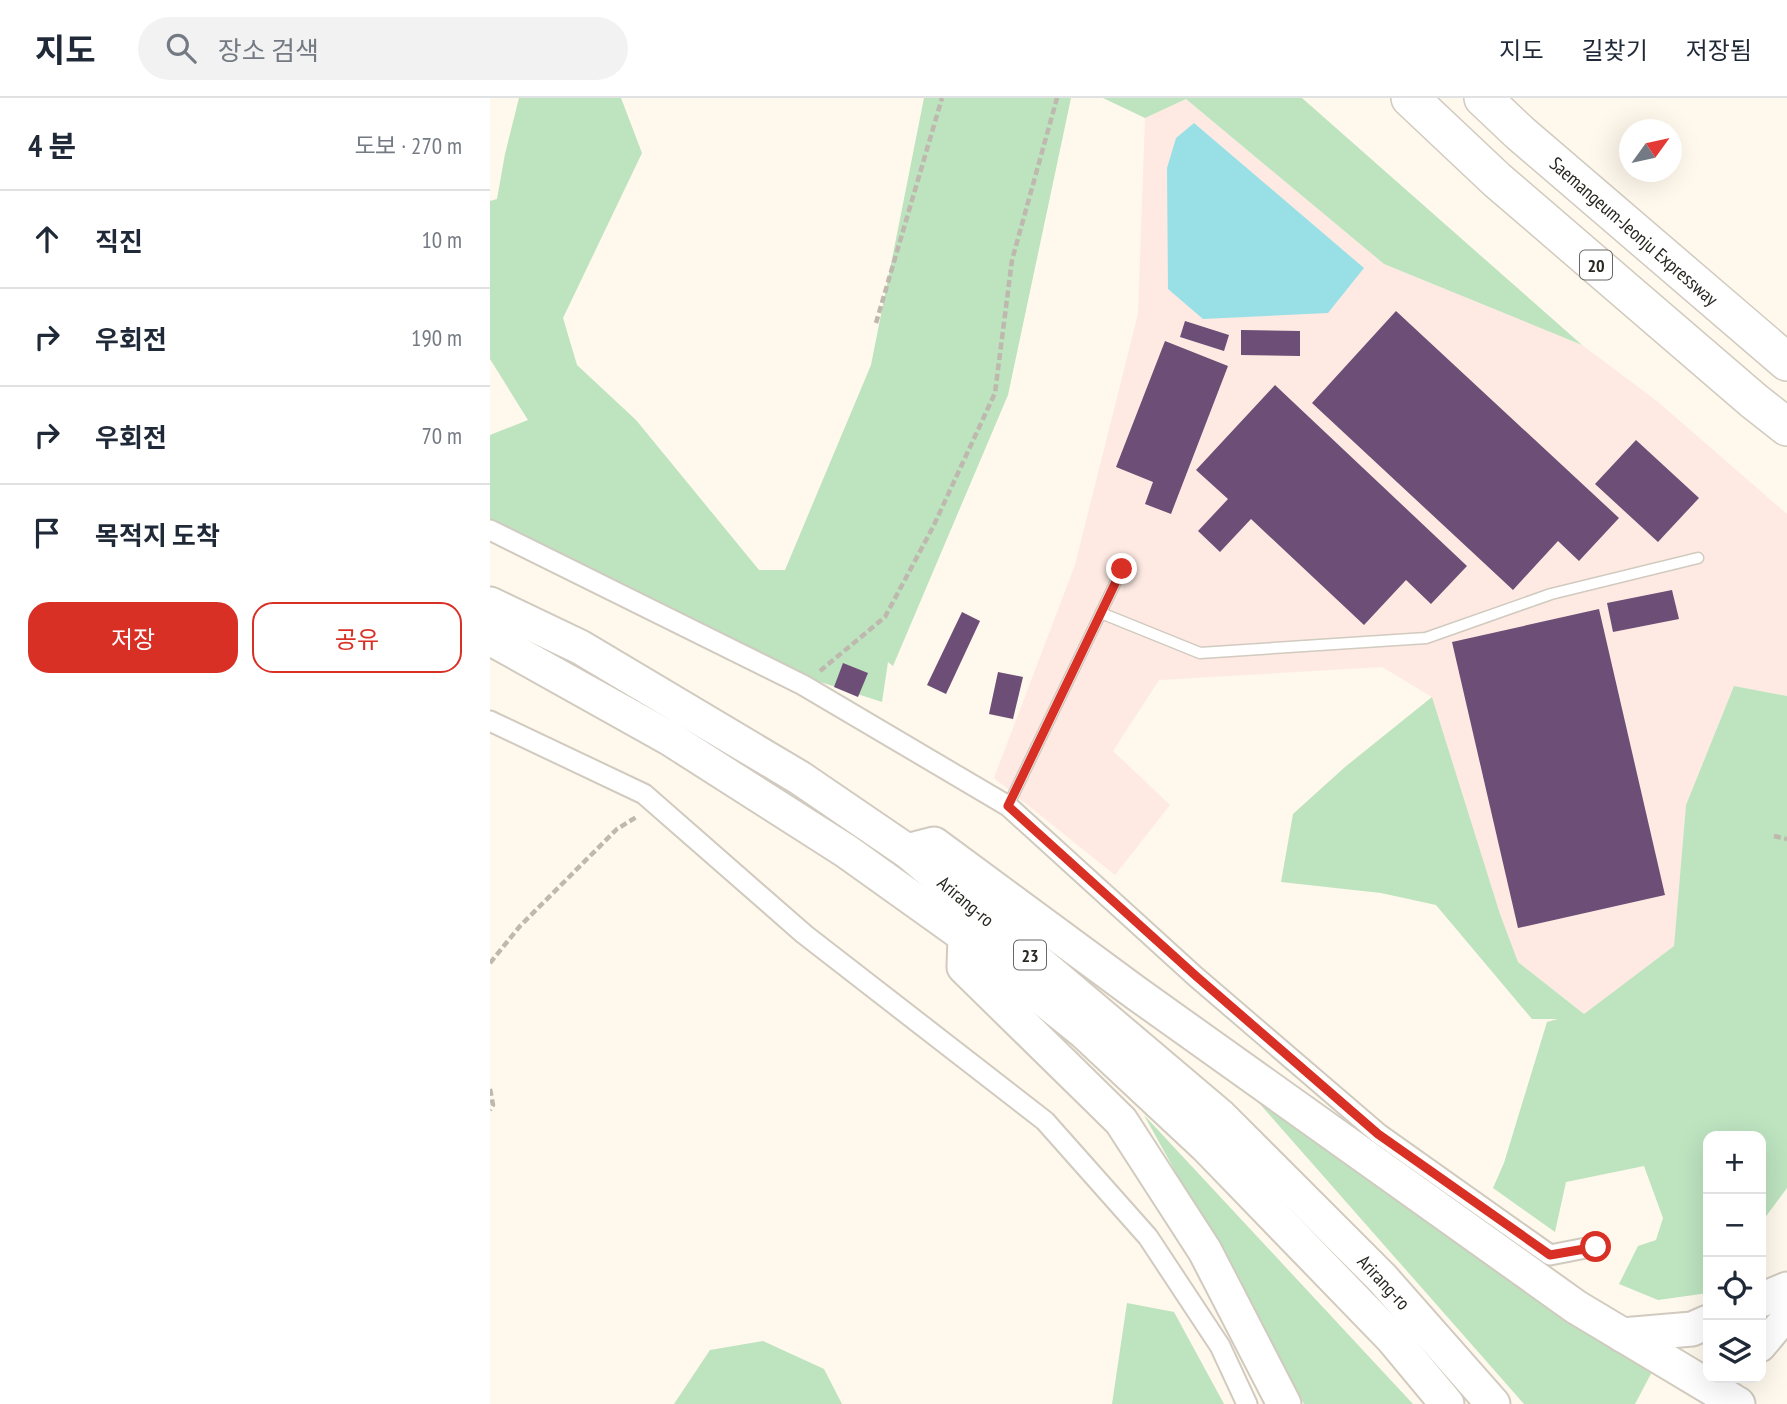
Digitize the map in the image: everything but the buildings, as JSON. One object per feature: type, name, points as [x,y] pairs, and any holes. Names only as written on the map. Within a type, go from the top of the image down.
[{"type":"highway","name":"20","points":[[1410,98],[1507,189],[1787,427]]},
{"type":"highway","name":"Saemangeum-Jeonju Expressway","points":[[1483,98],[1520,133],[1787,362]]},
{"type":"highway","name":"Arirang-ro","points":[[490,604],[592,654],[800,778],[907,850],[1219,1115],[1382,1279],[1493,1404]]},
{"type":"highway","name":"Arirang-ro","points":[[490,638],[669,738],[846,851],[965,936],[1084,1032],[1207,1147],[1392,1338],[1447,1404]]},
{"type":"highway","points":[[907,850],[934,845],[1136,993],[1576,1307],[1727,1395]]},
{"type":"highway","points":[[965,936],[964,967],[1121,1121],[1205,1251],[1284,1404]]},
{"type":"highway","points":[[1766,1298],[1787,1289]]},
{"type":"highway","points":[[1622,1335],[1692,1329],[1703,1324]]},
{"type":"main road","points":[[1766,1341],[1787,1316]]},
{"type":"street","points":[[490,530],[803,685],[1008,806],[1196,976],[1378,1134],[1550,1255],[1596,1247]]},
{"type":"street","points":[[490,721],[644,794],[804,934],[1045,1121],[1148,1237],[1220,1346],[1247,1404]]},
{"type":"lane","points":[[1101,613],[1200,653],[1426,638],[1551,594],[1698,558]]},
{"type":"lane","points":[[1008,806],[1122,569]]},
{"type":"path","points":[[876,323],[942,98]]},
{"type":"path","points":[[803,685],[885,617],[933,527],[995,393],[1012,260],[1056,98]]},
{"type":"path","points":[[490,963],[520,926],[617,829],[656,805]]},
{"type":"path","points":[[1774,836],[1787,839]]},
{"type":"path","points":[[490,1090],[493,1105],[490,1110]]},
{"type":"shaded area","points":[[1186,99],[1384,264],[1582,345],[1658,402],[1787,514],[1787,696],[1734,686],[1686,805],[1674,946],[1584,1014],[1518,962],[1500,914],[1432,697],[1382,667],[1159,680],[1113,751],[1170,805],[1115,875],[994,778],[1075,565],[1138,314],[1145,118]]},
{"type":"green space","points":[[519,98],[621,98],[642,153],[563,318],[577,365],[636,420],[759,570],[785,570],[871,365],[924,98],[1071,98],[1008,395],[893,666],[888,662],[882,702],[802,676],[490,525],[490,435],[528,420],[490,359],[490,201],[497,199]]},
{"type":"green space","points":[[1103,98],[1302,98],[1582,345],[1384,264],[1186,99],[1145,118]]},
{"type":"green space","points":[[1734,686],[1787,696],[1787,1188],[1766,1216],[1766,1131],[1703,1131],[1703,1294],[1658,1300],[1619,1284],[1638,1246],[1656,1240],[1663,1218],[1644,1166],[1566,1182],[1555,1232],[1493,1188],[1504,1163],[1547,1022],[1558,1019],[1532,1019],[1436,905],[1381,893],[1281,882],[1293,814],[1345,767],[1432,697],[1500,914],[1518,962],[1584,1014],[1674,946],[1686,805]]},
{"type":"green space","points":[[1252,1095],[1654,1368],[1635,1404],[1524,1404]]},
{"type":"green space","points":[[1144,1115],[1413,1404],[1304,1404]]},
{"type":"green space","points":[[1127,1303],[1174,1312],[1224,1404],[1112,1404]]},
{"type":"green space","points":[[763,1341],[824,1369],[842,1404],[674,1404],[710,1350]]},
{"type":"water","points":[[1194,123],[1364,268],[1328,313],[1203,319],[1168,289],[1167,168],[1176,138]]},
{"type":"route","points":[[1122,569],[1008,806],[1196,976],[1378,1134],[1550,1255],[1596,1247]]}]
